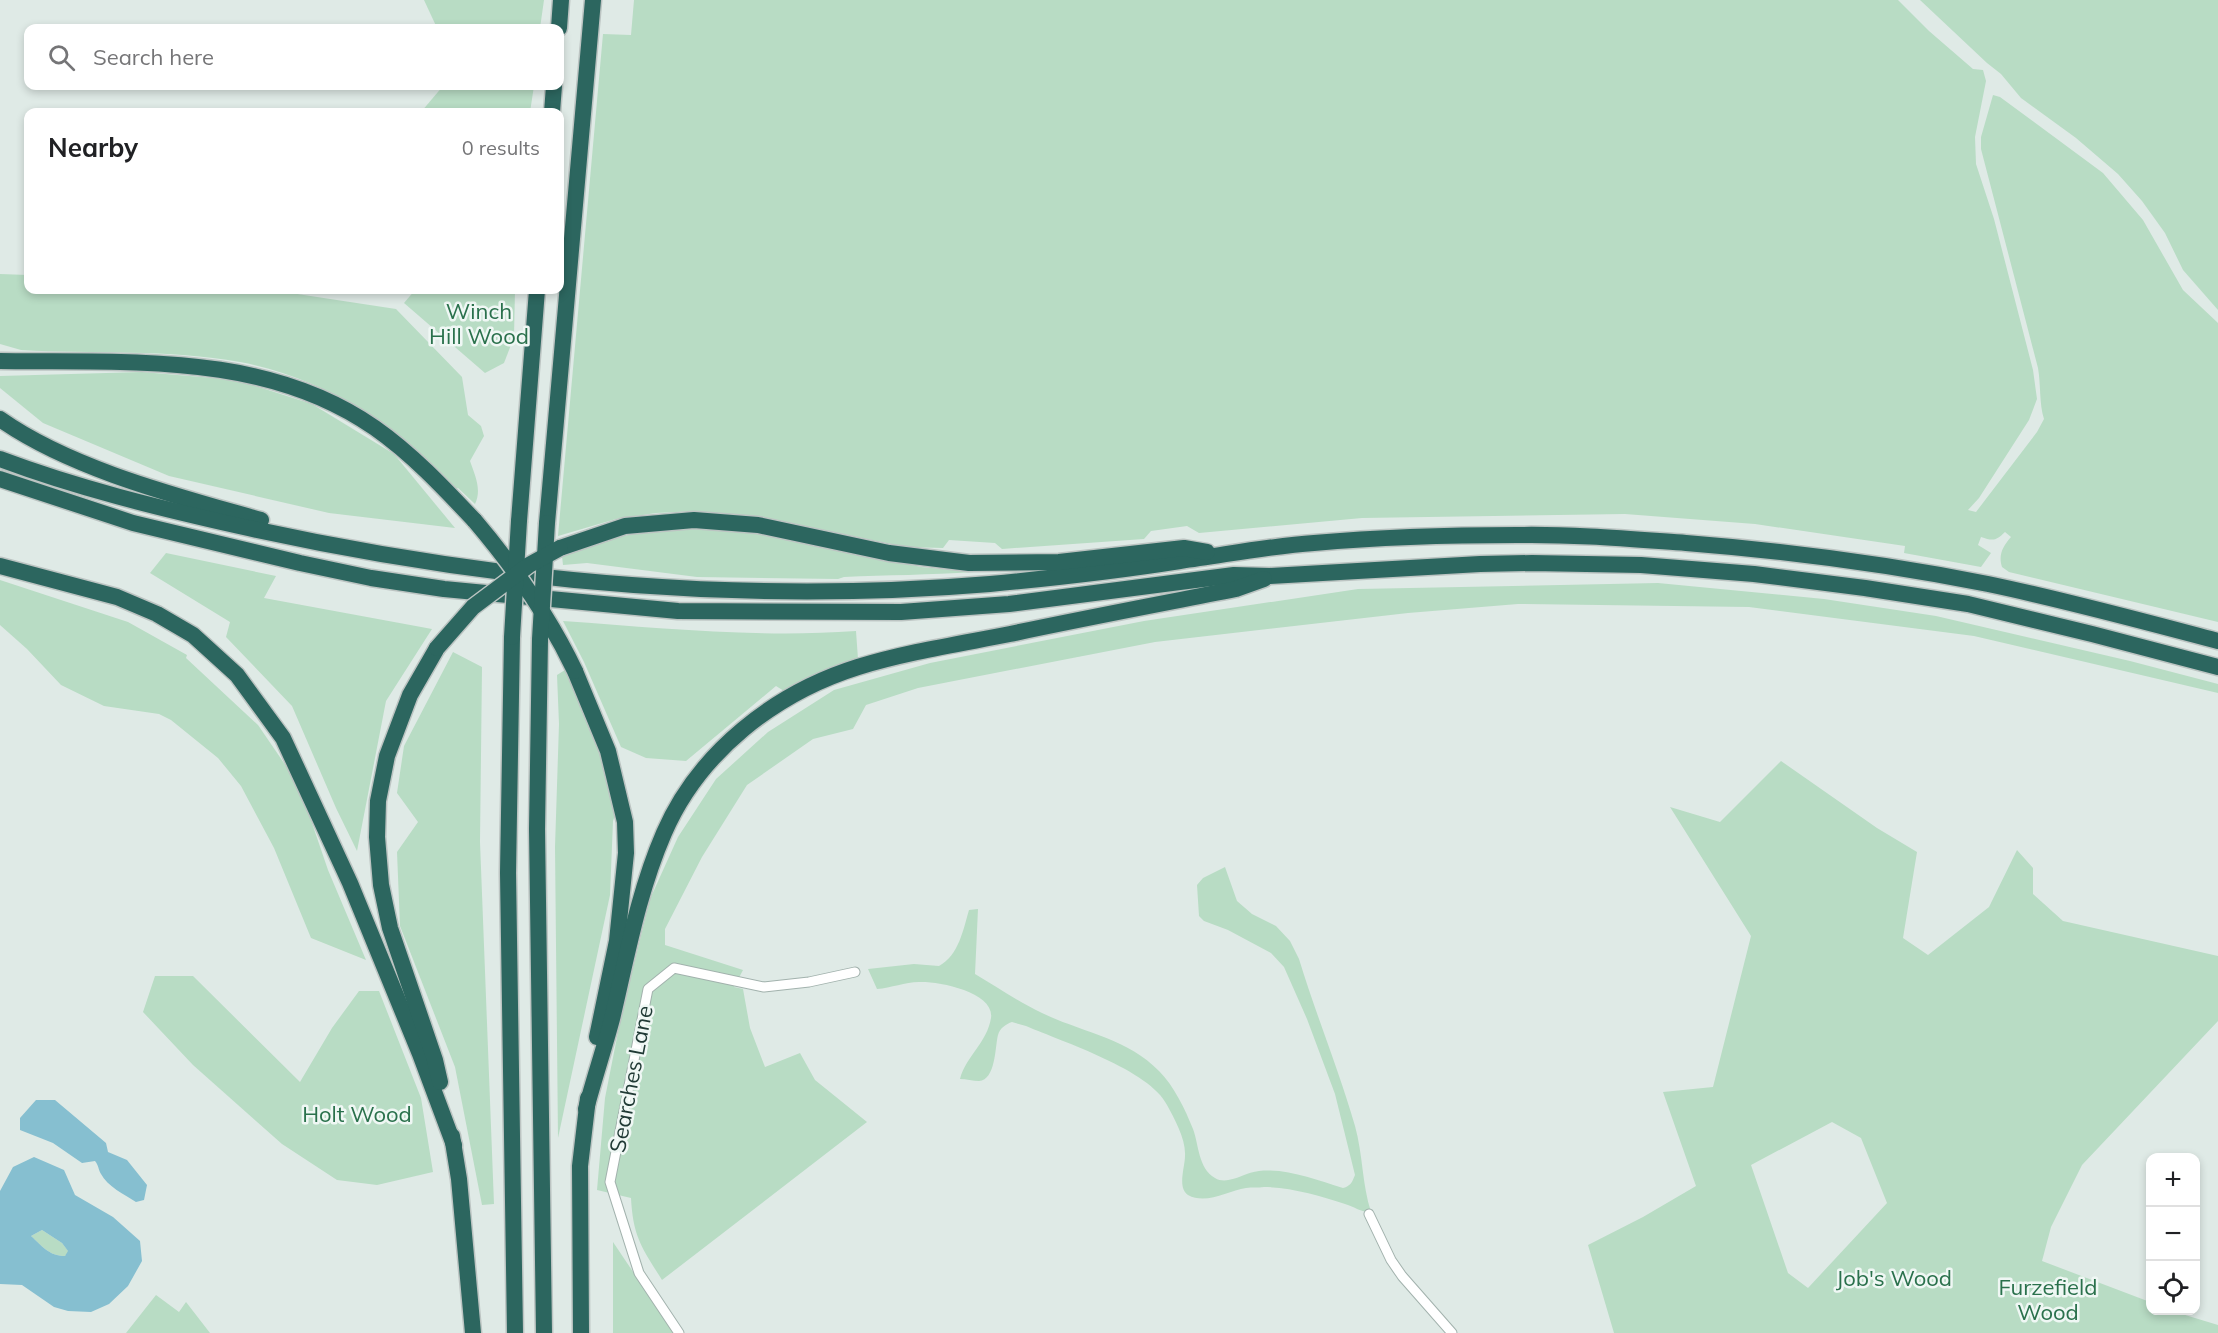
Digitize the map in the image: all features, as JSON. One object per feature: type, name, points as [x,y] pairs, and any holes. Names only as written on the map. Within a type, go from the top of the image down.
[{"type":"highway","points":[[559,24],[561,0]]},
{"type":"highway","points":[[543,1333],[537,829],[540,639],[547,523],[593,0]]},
{"type":"highway","points":[[552,108],[554,90]]},
{"type":"highway","points":[[515,1333],[508,873],[512,637],[537,294]]},
{"type":"highway","points":[[0,361],[169,364],[210,368],[272,379],[300,388],[350,412],[397,444],[427,471],[475,521],[527,588],[551,625],[575,671],[608,751],[625,822],[626,853],[617,941],[598,1026],[580,1166],[581,1333]]},
{"type":"highway","points":[[0,419],[45,445],[91,465],[184,498],[264,521],[317,543]]},
{"type":"highway","points":[[0,459],[165,509],[317,543],[385,556],[551,579],[678,588],[782,592],[886,590],[1081,575],[1185,561],[1219,554],[1313,543],[1522,535],[1624,538],[1758,549],[1868,563],[1987,584],[2086,606],[2218,640]]},
{"type":"highway","points":[[0,479],[133,523],[371,578],[444,589],[678,611],[901,612],[1009,604],[1234,575],[1270,576],[1480,564],[1641,565],[1754,574],[1968,604],[2092,633],[2218,667]]},
{"type":"highway","points":[[0,483],[22,487]]},
{"type":"highway","points":[[473,1333],[454,1145],[435,1060],[390,928],[381,885],[377,837],[378,801],[387,756],[410,695],[437,648],[473,607],[529,565],[560,548],[625,526],[694,520],[758,525],[889,554],[969,563],[1059,562],[1184,548],[1219,554]]},
{"type":"highway","points":[[0,566],[117,597],[157,614],[192,635],[237,675],[283,738],[350,883],[420,1054],[454,1145]]},
{"type":"highway","points":[[586,1109],[611,1022],[637,912],[664,832],[686,794],[714,757],[747,725],[782,701],[858,667],[960,644],[1236,589],[1270,576]]},
{"type":"street","name":"Searches Lane","points":[[679,1333],[639,1273],[610,1182],[648,989],[674,968],[764,987],[809,982],[855,972]]},
{"type":"street","points":[[1369,1214],[1391,1260],[1402,1276],[1452,1333]]},
{"type":"green space","points":[[424,0],[544,0],[541,24],[435,24]]},
{"type":"green space","points":[[634,0],[1898,0],[1929,31],[1973,69],[1983,70],[1986,81],[1975,137],[1976,164],[1994,219],[2033,370],[2037,399],[2029,420],[1979,498],[1968,510],[1976,512],[2037,432],[2044,419],[2038,368],[1981,149],[1981,137],[1993,95],[2000,97],[2103,173],[2143,220],[2183,290],[2218,323],[2218,622],[2009,572],[2002,567],[2001,563],[2002,551],[2011,537],[2005,532],[1994,539],[1981,537],[1978,545],[1991,553],[1981,567],[1904,553],[1905,546],[1755,524],[1625,514],[1362,518],[1199,533],[1187,526],[1151,531],[1144,539],[1002,549],[995,543],[949,540],[943,548],[906,547],[761,517],[695,511],[656,513],[616,519],[558,536],[603,34],[631,35]]},
{"type":"green space","points":[[1920,0],[2218,0],[2218,310],[2183,270],[2165,233],[2142,201],[2118,174],[2076,138],[2021,98],[2001,74]]},
{"type":"green space","points":[[440,90],[533,90],[531,108],[424,108]]},
{"type":"green space","points":[[0,274],[24,275],[24,294],[297,294],[396,309],[462,377],[468,415],[481,426],[484,436],[470,461],[476,477],[477,499],[475,504],[409,445],[358,408],[331,393],[272,369],[186,355],[21,350],[0,344]]},
{"type":"green space","name":"Winch Hill Wood","points":[[412,294],[515,294],[514,337],[504,363],[485,373],[404,303]]},
{"type":"green space","points":[[142,372],[237,380],[312,404],[394,454],[455,528],[329,513],[169,476],[43,423],[0,388],[0,376]]},
{"type":"green space","points":[[672,528],[753,532],[921,567],[974,572],[838,579],[697,577],[587,563],[563,565],[562,556],[602,541]]},
{"type":"green space","points":[[166,553],[276,576],[264,598],[432,629],[386,701],[357,851],[292,706],[226,637],[230,622],[150,573]]},
{"type":"green space","points":[[0,580],[128,622],[187,655],[186,658],[258,725],[299,785],[328,870],[366,960],[311,938],[274,848],[241,786],[218,758],[171,720],[159,714],[104,706],[61,685],[27,649],[0,625]]},
{"type":"green space","points":[[1658,583],[1824,599],[1936,616],[2218,684],[2218,693],[1974,636],[1749,607],[1518,604],[1408,613],[1155,642],[918,688],[866,705],[853,729],[813,739],[747,785],[702,857],[665,929],[665,945],[743,970],[734,987],[743,989],[750,1028],[765,1067],[800,1053],[815,1080],[867,1122],[662,1280],[636,1233],[631,1198],[597,1190],[605,1098],[621,1017],[650,899],[678,837],[716,779],[768,732],[834,690],[930,663],[1144,621],[1358,589]]},
{"type":"green space","points":[[563,621],[746,633],[856,631],[858,659],[810,677],[784,691],[776,686],[686,761],[646,758],[621,747],[584,662]]},
{"type":"green space","points":[[453,652],[482,667],[480,842],[494,1204],[482,1205],[455,1067],[400,926],[397,852],[418,822],[397,793],[404,746]]},
{"type":"green space","points":[[565,670],[589,721],[605,767],[615,815],[610,895],[558,1138],[555,847],[559,724],[557,675]]},
{"type":"green space","points":[[1781,761],[1877,828],[1917,852],[1903,938],[1928,955],[1989,907],[2017,850],[2033,868],[2033,894],[2063,921],[2218,956],[2218,1021],[2082,1165],[2051,1227],[2042,1261],[2146,1300],[2146,1315],[2185,1315],[2218,1325],[2218,1333],[1614,1333],[1588,1245],[1696,1186],[1663,1092],[1713,1087],[1751,936],[1670,807],[1720,822]],"holes":[[[1832,1122],[1861,1138],[1887,1203],[1808,1288],[1788,1273],[1751,1165]]]},
{"type":"green space","points":[[1225,867],[1237,901],[1252,914],[1276,926],[1290,941],[1299,959],[1355,1126],[1371,1212],[1316,1195],[1274,1187],[1246,1188],[1202,1199],[1188,1195],[1182,1182],[1185,1150],[1179,1130],[1158,1092],[1143,1080],[1104,1058],[1012,1022],[1003,1027],[999,1033],[994,1062],[989,1075],[979,1081],[960,1079],[989,1027],[990,1009],[984,1001],[964,990],[928,982],[877,989],[868,969],[914,964],[939,966],[956,949],[969,910],[978,909],[975,974],[1042,1013],[1118,1043],[1133,1051],[1159,1071],[1179,1098],[1193,1129],[1202,1162],[1209,1174],[1220,1180],[1231,1180],[1259,1171],[1280,1171],[1346,1187],[1355,1175],[1335,1094],[1307,1019],[1284,967],[1271,953],[1228,930],[1204,921],[1199,916],[1197,885],[1203,878]]},
{"type":"green space","name":"Holt Wood","points":[[155,976],[193,976],[300,1082],[332,1028],[359,991],[379,991],[421,1098],[433,1172],[377,1185],[337,1180],[282,1144],[193,1065],[143,1012]]},
{"type":"green space","points":[[42,1230],[62,1243],[69,1252],[65,1256],[59,1256],[42,1247],[31,1236]]},
{"type":"green space","points":[[613,1242],[674,1333],[613,1333]]},
{"type":"green space","points":[[156,1295],[179,1312],[186,1302],[210,1333],[126,1333]]},
{"type":"water","points":[[36,1100],[55,1100],[106,1143],[108,1152],[127,1160],[147,1185],[144,1200],[136,1202],[112,1186],[104,1178],[95,1161],[82,1163],[53,1143],[20,1130],[20,1118]]},
{"type":"water","points":[[34,1157],[64,1170],[75,1195],[113,1217],[140,1241],[142,1261],[128,1286],[109,1304],[91,1312],[68,1311],[54,1307],[22,1285],[0,1284],[0,1191],[13,1167]],"holes":[[[42,1230],[62,1243],[68,1251],[65,1256],[50,1252],[31,1236]]]},
{"type":"park label","name":"Job's Wood","points":[[1894,1278]]},
{"type":"park label","name":"Furzefield Wood","points":[[2048,1300]]}]
